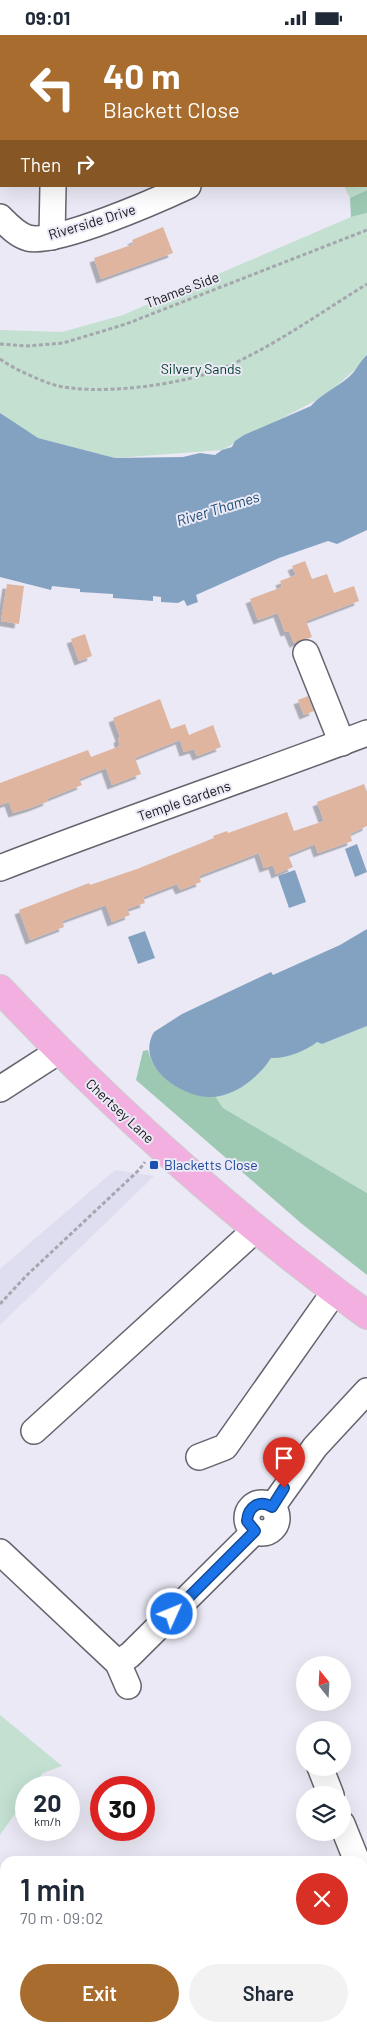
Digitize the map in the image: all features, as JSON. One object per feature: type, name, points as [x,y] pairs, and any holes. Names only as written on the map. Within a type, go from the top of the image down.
[{"type":"main road","name":"Chertsey Lane","points":[[0,989],[59,1051],[157,1145],[255,1229],[367,1315]]},
{"type":"street","points":[[52,237],[53,187]]},
{"type":"street","name":"Riverside Drive","points":[[0,217],[12,229],[28,238],[52,237],[126,213],[186,187]]},
{"type":"street","points":[[306,653],[342,743]]},
{"type":"street","name":"Temple Gardens","points":[[0,868],[367,733]]},
{"type":"street","points":[[0,1089],[59,1051]]},
{"type":"street","points":[[34,1431],[255,1229]]},
{"type":"street","points":[[199,1457],[225,1447],[335,1291]]},
{"type":"street","points":[[118,1663],[130,1655],[255,1531],[263,1533],[273,1528],[277,1518],[272,1507],[315,1447],[367,1391]]},
{"type":"street","points":[[0,1552],[118,1663],[128,1686]]},
{"type":"street","points":[[349,1841],[355,1856]]},
{"type":"path","name":"Thames Side","points":[[0,344],[27,346],[63,343],[126,324],[367,230]]},
{"type":"path","points":[[0,359],[52,384],[82,389],[171,383],[197,377],[232,364],[256,352],[367,283]]},
{"type":"path","points":[[0,1304],[26,1277],[140,1170],[157,1145]]},
{"type":"shaded area","points":[[115,1170],[154,1176],[0,1325],[0,1269]]},
{"type":"green space","points":[[344,187],[367,187],[367,190],[350,198]]},
{"type":"green space","points":[[367,190],[367,213],[351,217],[350,198]]},
{"type":"green space","name":"Silvery Sands","points":[[367,213],[367,359],[326,395],[222,450],[115,458],[38,438],[0,415],[0,330],[62,332],[123,315],[351,217]]},
{"type":"green space","points":[[367,1026],[367,1193],[223,1108],[215,1096],[239,1087],[260,1071],[271,1058],[317,1042],[322,1044]]},
{"type":"green space","points":[[148,1050],[151,1060],[157,1069],[173,1084],[194,1093],[215,1096],[223,1108],[367,1193],[367,1275],[302,1224],[136,1080],[143,1051]]},
{"type":"green space","points":[[0,1715],[62,1766],[43,1773],[41,1776],[15,1776],[15,1814],[0,1835]]},
{"type":"water","name":"River Thames","points":[[367,355],[367,530],[337,544],[328,541],[279,558],[196,595],[198,602],[187,606],[184,600],[178,603],[161,602],[161,597],[153,596],[153,601],[113,598],[113,594],[80,592],[80,589],[52,586],[51,590],[0,577],[0,413],[38,438],[115,458],[183,457],[200,453],[215,455],[222,450],[232,447],[235,441],[244,435],[311,406],[319,398],[349,377]]},
{"type":"water","points":[[357,844],[367,872],[355,877],[345,849]]},
{"type":"water","points":[[295,870],[306,902],[289,908],[278,876]]},
{"type":"water","points":[[367,929],[367,1026],[322,1044],[317,1042],[295,1054],[271,1058],[258,1074],[241,1088],[221,1096],[200,1096],[179,1088],[160,1073],[154,1064],[150,1054],[150,1043],[154,1032],[182,1014],[271,972],[273,975],[340,945]]},
{"type":"water","points":[[145,931],[155,958],[138,964],[128,937]]},
{"type":"building","points":[[163,227],[173,253],[101,279],[94,258],[134,244],[132,240]]},
{"type":"building","points":[[305,561],[312,579],[327,574],[334,593],[354,586],[359,601],[306,621],[312,637],[294,643],[289,631],[285,632],[278,613],[258,620],[250,599],[282,587],[280,581],[296,575],[292,566]]},
{"type":"building","points":[[7,584],[24,586],[19,624],[1,621]]},
{"type":"building","points":[[85,634],[92,656],[79,661],[71,639]]},
{"type":"building","points":[[308,696],[314,711],[304,715],[298,700]]},
{"type":"building","points":[[160,699],[171,729],[185,724],[189,735],[213,725],[221,747],[197,756],[194,749],[184,752],[180,740],[135,758],[141,774],[112,785],[106,768],[79,779],[82,785],[47,799],[48,801],[33,807],[13,813],[9,802],[0,805],[0,783],[88,750],[91,757],[120,746],[118,739],[120,737],[113,718]]},
{"type":"building","points":[[364,784],[367,792],[367,826],[350,834],[352,841],[318,853],[315,844],[288,855],[293,867],[276,874],[273,865],[264,868],[259,853],[199,876],[201,882],[180,890],[177,884],[143,897],[145,903],[127,909],[130,915],[112,922],[106,905],[62,921],[64,927],[30,940],[19,910],[89,883],[90,885],[137,869],[214,838],[213,836],[227,831],[228,833],[287,812],[294,831],[324,821],[317,802]]},
{"type":"place","name":"Blacketts Close","points":[[154,1165]]},
{"type":"route","points":[[172,1614],[255,1531],[247,1521],[250,1510],[255,1504],[265,1503],[272,1507],[284,1488]]}]
